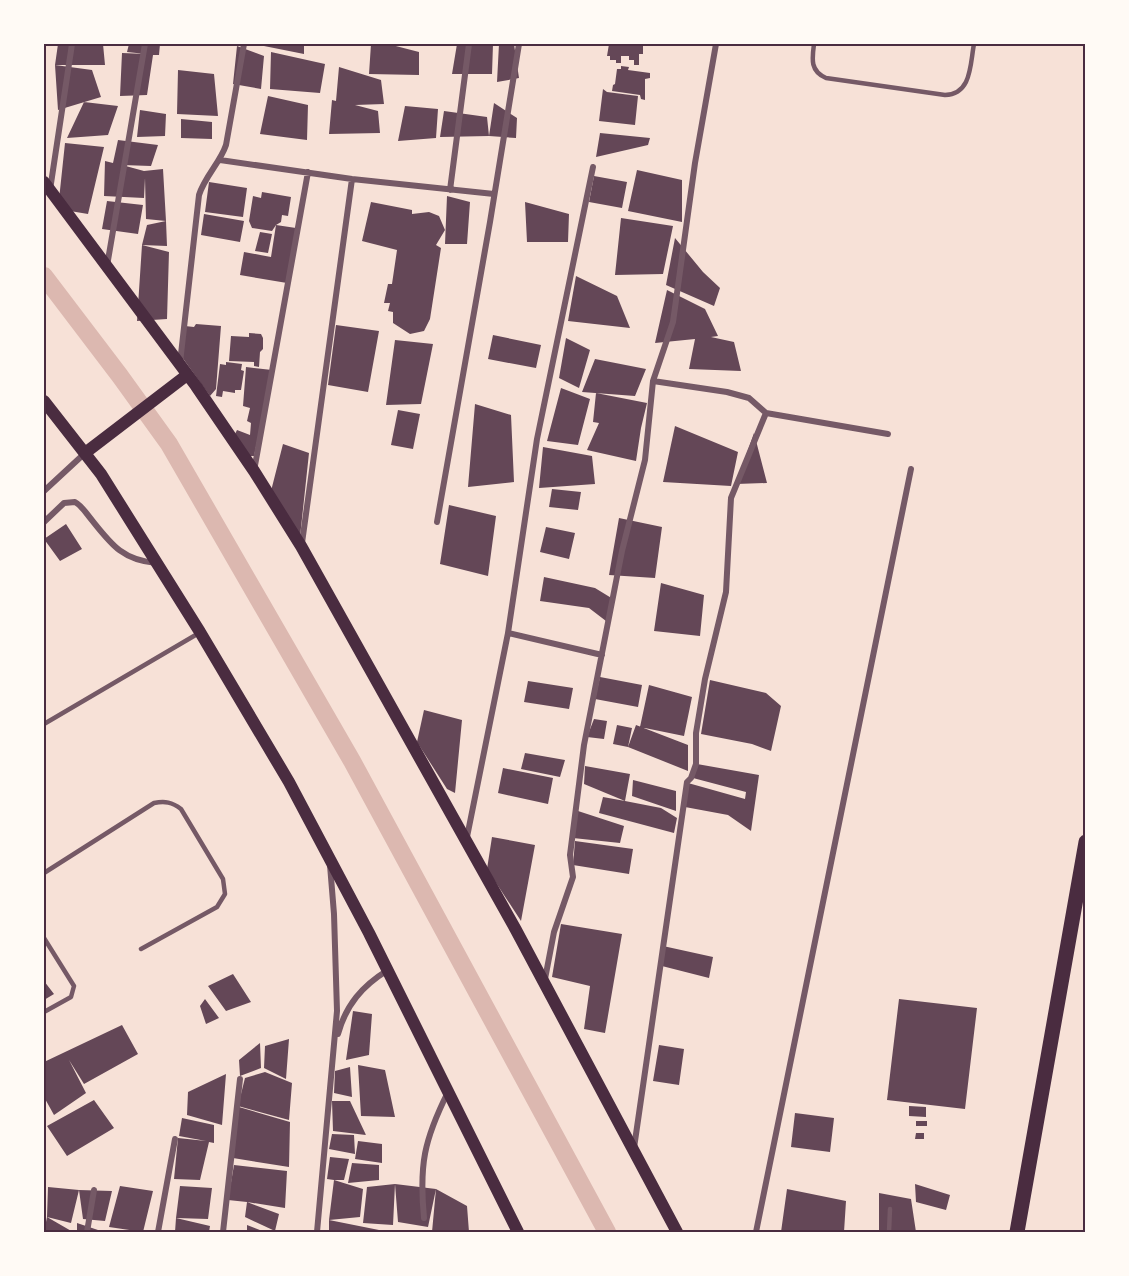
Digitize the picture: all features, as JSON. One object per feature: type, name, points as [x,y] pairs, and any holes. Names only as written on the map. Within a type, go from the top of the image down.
[{"type":"highway","points":[[1017,1233],[1086,842]]},
{"type":"main road","points":[[47,186],[184,371],[254,471],[301,546],[544,983],[677,1233]]},
{"type":"main road","points":[[85,453],[184,371]]},
{"type":"main road","points":[[44,401],[101,474],[257,727],[388,970],[518,1233]]},
{"type":"street","points":[[47,186],[72,44]]},
{"type":"street","points":[[107,266],[145,44]]},
{"type":"street","points":[[184,371],[199,195],[206,177],[220,160],[228,137],[244,44]]},
{"type":"street","points":[[450,190],[469,44]]},
{"type":"street","points":[[437,522],[519,44]]},
{"type":"street","points":[[544,983],[554,932],[573,877],[570,855],[584,745],[622,551],[645,460],[653,381],[672,322],[695,163],[716,44]]},
{"type":"street","points":[[220,160],[352,179],[494,194]]},
{"type":"street","points":[[466,841],[508,633],[537,439],[593,167]]},
{"type":"street","points":[[254,471],[308,172]]},
{"type":"street","points":[[301,546],[352,179]]},
{"type":"street","points":[[653,381],[727,392],[749,398],[766,413],[888,434]]},
{"type":"street","points":[[634,1151],[687,782],[696,764],[696,733],[705,679],[726,592],[731,498],[766,413]]},
{"type":"street","points":[[44,491],[85,453]]},
{"type":"street","points":[[756,1233],[911,470]]},
{"type":"street","points":[[44,522],[64,503],[75,502],[82,507],[112,545],[123,554],[145,562],[157,563]]},
{"type":"street","points":[[508,633],[602,655]]},
{"type":"street","points":[[317,1233],[334,1050],[337,972],[329,857]]},
{"type":"street","points":[[334,1050],[342,1022],[352,1002],[365,986],[388,970]]},
{"type":"street","points":[[223,1233],[240,1079]]},
{"type":"street","points":[[424,1218],[421,1185],[424,1152],[433,1121],[448,1091]]},
{"type":"street","points":[[158,1233],[175,1139]]},
{"type":"street","points":[[87,1233],[94,1190]]},
{"type":"lane","points":[[814,44],[812,62],[814,69],[826,78],[945,95],[960,92],[965,87],[974,44]]},
{"type":"lane","points":[[44,724],[200,632]]},
{"type":"lane","points":[[44,873],[154,802],[173,803],[182,809],[223,879],[225,894],[217,907],[141,949]]},
{"type":"lane","points":[[44,938],[74,986],[70,997],[44,1012]]},
{"type":"lane","points":[[889,1233],[890,1209]]},
{"type":"building","points":[[58,44],[103,44],[105,65],[55,65]]},
{"type":"building","points":[[129,44],[160,44],[159,55],[153,55],[147,95],[120,96],[122,53],[146,54],[127,52]]},
{"type":"building","points":[[304,44],[304,54],[259,45]]},
{"type":"building","points":[[371,44],[388,44],[419,52],[419,75],[369,74]]},
{"type":"building","points":[[457,44],[493,44],[492,74],[452,74]]},
{"type":"building","points":[[499,44],[514,44],[519,78],[497,82]]},
{"type":"building","points":[[609,44],[643,44],[643,54],[639,54],[639,65],[634,65],[634,60],[629,60],[629,56],[621,56],[621,63],[610,60],[610,56],[607,56]]},
{"type":"building","points":[[237,46],[264,56],[261,89],[233,84]]},
{"type":"building","points":[[271,52],[325,64],[320,93],[270,89]]},
{"type":"building","points":[[55,65],[92,70],[101,97],[58,110]]},
{"type":"building","points":[[621,66],[629,67],[628,70],[650,73],[650,78],[645,79],[645,100],[641,99],[640,95],[612,91],[617,69],[621,69]]},
{"type":"building","points":[[339,67],[381,80],[384,104],[355,105],[378,111],[380,133],[329,134],[332,100],[336,101]]},
{"type":"building","points":[[178,70],[214,74],[218,116],[177,114]]},
{"type":"building","points":[[603,89],[607,92],[638,96],[635,125],[599,121]]},
{"type":"building","points":[[268,96],[308,105],[307,140],[260,134]]},
{"type":"building","points":[[84,102],[118,106],[108,135],[67,138]]},
{"type":"building","points":[[494,103],[517,118],[516,138],[489,136]]},
{"type":"building","points":[[405,106],[438,109],[436,138],[398,141]]},
{"type":"building","points":[[140,110],[166,114],[165,136],[137,137]]},
{"type":"building","points":[[444,111],[487,117],[489,136],[440,137]]},
{"type":"building","points":[[181,119],[212,122],[212,139],[181,138]]},
{"type":"building","points":[[600,133],[650,138],[648,145],[596,157]]},
{"type":"building","points":[[118,140],[158,145],[151,166],[122,165],[144,171],[163,169],[166,221],[146,219],[145,178],[144,198],[104,196],[105,161],[113,163]]},
{"type":"building","points":[[65,143],[104,147],[88,214],[58,209]]},
{"type":"building","points":[[637,170],[682,180],[682,222],[628,211]]},
{"type":"building","points":[[594,176],[627,182],[622,208],[589,202]]},
{"type":"building","points":[[209,182],[247,188],[243,217],[205,212]]},
{"type":"building","points":[[262,192],[291,197],[288,216],[282,215],[281,222],[272,231],[252,228],[249,221],[253,196],[261,198]]},
{"type":"building","points":[[447,196],[470,202],[467,244],[445,244]]},
{"type":"building","points":[[107,201],[143,205],[138,234],[102,229]]},
{"type":"building","points":[[371,202],[412,210],[412,214],[429,212],[439,216],[445,230],[436,245],[441,248],[430,319],[424,331],[410,334],[393,323],[393,312],[388,311],[390,303],[384,303],[388,284],[392,284],[397,250],[362,241]]},
{"type":"building","points":[[525,202],[569,214],[568,242],[527,242]]},
{"type":"building","points":[[204,214],[244,221],[240,242],[201,235]]},
{"type":"building","points":[[621,218],[673,226],[663,274],[615,275]]},
{"type":"building","points":[[166,221],[167,246],[142,245],[147,225]]},
{"type":"building","points":[[276,225],[296,228],[287,283],[240,275],[244,252],[271,257]]},
{"type":"building","points":[[260,232],[272,234],[268,253],[255,251]]},
{"type":"building","points":[[675,238],[703,272],[720,288],[714,306],[666,285]]},
{"type":"building","points":[[142,245],[169,252],[167,319],[137,321]]},
{"type":"building","points":[[576,276],[617,296],[630,328],[568,321]]},
{"type":"building","points":[[667,290],[705,309],[718,336],[711,337],[734,342],[741,371],[689,369],[695,339],[655,343]]},
{"type":"building","points":[[196,324],[221,326],[216,389],[210,396],[182,357],[185,326],[194,327]]},
{"type":"building","points":[[336,325],[379,331],[368,392],[328,385]]},
{"type":"building","points":[[249,333],[261,334],[263,338],[259,367],[254,366],[254,362],[229,361],[231,336],[249,337]]},
{"type":"building","points":[[493,335],[541,345],[536,368],[488,359]]},
{"type":"building","points":[[566,338],[590,350],[579,388],[559,378]]},
{"type":"building","points":[[395,340],[433,344],[421,404],[386,405]]},
{"type":"building","points":[[595,359],[646,369],[635,396],[582,392]]},
{"type":"building","points":[[226,362],[242,364],[241,370],[244,371],[241,390],[235,390],[235,393],[223,391],[222,397],[216,396],[220,364],[226,365]]},
{"type":"building","points":[[246,367],[272,370],[254,456],[244,456],[234,436],[237,430],[250,435],[251,423],[247,421],[250,408],[243,406]]},
{"type":"building","points":[[561,388],[590,399],[578,445],[547,441]]},
{"type":"building","points":[[596,393],[647,403],[636,461],[587,450],[599,423],[593,422]]},
{"type":"building","points":[[475,404],[511,415],[514,482],[468,487]]},
{"type":"building","points":[[398,410],[420,414],[413,449],[391,445]]},
{"type":"building","points":[[675,426],[738,452],[731,486],[663,482]]},
{"type":"building","points":[[754,433],[767,483],[736,484]]},
{"type":"building","points":[[283,444],[309,453],[300,537],[271,491]]},
{"type":"building","points":[[543,447],[592,456],[595,484],[539,488]]},
{"type":"building","points":[[552,489],[581,492],[578,510],[549,507]]},
{"type":"building","points":[[449,505],[496,516],[488,576],[440,564]]},
{"type":"building","points":[[619,518],[662,527],[655,578],[609,575]]},
{"type":"building","points":[[66,524],[82,549],[60,561],[44,539]]},
{"type":"building","points":[[546,527],[575,533],[569,559],[540,552]]},
{"type":"building","points":[[544,577],[595,588],[613,599],[606,621],[589,608],[540,601]]},
{"type":"building","points":[[661,583],[704,595],[700,636],[654,631]]},
{"type":"building","points":[[600,677],[642,685],[638,707],[595,699]]},
{"type":"building","points":[[710,680],[766,693],[781,706],[771,751],[752,744],[701,734]]},
{"type":"building","points":[[528,681],[573,688],[569,709],[524,702]]},
{"type":"building","points":[[649,685],[692,697],[684,736],[640,727]]},
{"type":"building","points":[[424,710],[462,720],[455,793],[447,789],[417,742]]},
{"type":"building","points":[[594,719],[607,721],[604,739],[587,737]]},
{"type":"building","points":[[617,725],[632,728],[628,747],[613,744]]},
{"type":"building","points":[[636,725],[688,745],[688,771],[628,747]]},
{"type":"building","points":[[525,753],[565,760],[560,777],[521,769]]},
{"type":"building","points":[[697,764],[759,775],[751,831],[728,815],[685,807],[688,783],[745,799],[746,792],[693,778]]},
{"type":"building","points":[[585,766],[630,774],[625,801],[584,784]]},
{"type":"building","points":[[503,768],[553,778],[548,804],[498,793]]},
{"type":"building","points":[[633,780],[676,791],[676,811],[632,796]]},
{"type":"building","points":[[603,797],[661,808],[677,818],[674,833],[599,813]]},
{"type":"building","points":[[578,811],[624,826],[620,843],[573,838]]},
{"type":"building","points":[[492,837],[535,845],[521,921],[487,869]]},
{"type":"building","points":[[575,841],[633,849],[629,874],[573,865]]},
{"type":"building","points":[[561,924],[622,934],[605,1033],[584,1029],[590,986],[552,977]]},
{"type":"building","points":[[663,946],[713,957],[709,978],[658,965]]},
{"type":"building","points":[[233,974],[251,1002],[226,1011],[208,986]]},
{"type":"building","points":[[44,981],[54,994],[44,1000]]},
{"type":"building","points":[[205,999],[219,1018],[206,1024],[200,1006]]},
{"type":"building","points":[[899,999],[977,1008],[965,1109],[887,1100]]},
{"type":"building","points":[[353,1011],[372,1014],[369,1055],[346,1060]]},
{"type":"building","points":[[122,1025],[138,1054],[84,1084],[69,1060],[86,1093],[54,1115],[44,1097],[44,1062]]},
{"type":"building","points":[[289,1039],[286,1079],[264,1068],[265,1046]]},
{"type":"building","points":[[260,1043],[261,1068],[240,1076],[239,1060]]},
{"type":"building","points":[[659,1045],[684,1049],[679,1085],[653,1081]]},
{"type":"building","points":[[358,1065],[385,1070],[395,1117],[361,1116]]},
{"type":"building","points":[[350,1067],[352,1097],[334,1093],[335,1071]]},
{"type":"building","points":[[265,1072],[292,1083],[289,1120],[238,1106],[245,1078]]},
{"type":"building","points":[[226,1074],[222,1125],[187,1115],[188,1092]]},
{"type":"building","points":[[94,1100],[114,1128],[67,1156],[47,1126]]},
{"type":"building","points":[[332,1101],[350,1101],[366,1135],[333,1131]]},
{"type":"building","points":[[909,1106],[926,1107],[926,1117],[909,1116]]},
{"type":"building","points":[[239,1107],[290,1122],[289,1167],[233,1158]]},
{"type":"building","points":[[795,1113],[834,1118],[830,1152],[791,1147]]},
{"type":"building","points":[[182,1118],[214,1125],[214,1143],[209,1142],[200,1180],[174,1179],[178,1138],[206,1141],[179,1136]]},
{"type":"building","points":[[916,1121],[927,1121],[927,1126],[916,1126]]},
{"type":"building","points":[[916,1133],[924,1133],[924,1139],[915,1139]]},
{"type":"building","points":[[332,1134],[354,1135],[355,1154],[329,1149]]},
{"type":"building","points":[[358,1141],[382,1144],[382,1163],[355,1159]]},
{"type":"building","points":[[330,1157],[349,1159],[344,1180],[327,1179]]},
{"type":"building","points":[[352,1163],[379,1165],[379,1180],[348,1183]]},
{"type":"building","points":[[234,1165],[287,1171],[285,1208],[228,1200]]},
{"type":"building","points":[[334,1180],[363,1189],[360,1217],[329,1220]]},
{"type":"building","points":[[395,1184],[393,1225],[363,1223],[367,1187]]},
{"type":"building","points":[[395,1184],[436,1189],[428,1227],[398,1222]]},
{"type":"building","points":[[915,1184],[950,1195],[946,1210],[916,1202]]},
{"type":"building","points":[[120,1186],[153,1191],[143,1232],[109,1227]]},
{"type":"building","points":[[180,1186],[212,1188],[208,1219],[176,1218]]},
{"type":"building","points":[[48,1187],[79,1190],[71,1223],[47,1217]]},
{"type":"building","points":[[436,1189],[467,1206],[469,1232],[432,1232]]},
{"type":"building","points":[[787,1189],[846,1201],[844,1232],[781,1232]]},
{"type":"building","points":[[79,1190],[112,1191],[105,1221],[83,1219]]},
{"type":"building","points":[[879,1193],[911,1199],[916,1232],[879,1232]]},
{"type":"building","points":[[247,1202],[279,1214],[275,1231],[245,1217]]},
{"type":"building","points":[[47,1217],[73,1232],[44,1232]]},
{"type":"building","points":[[176,1218],[210,1226],[209,1232],[175,1232]]},
{"type":"building","points":[[329,1220],[389,1232],[329,1232]]},
{"type":"building","points":[[77,1223],[104,1232],[77,1232]]},
{"type":"building","points":[[247,1225],[265,1232],[247,1232]]},
{"type":"waterway","points":[[44,276],[169,444],[352,761],[607,1232]]}]
